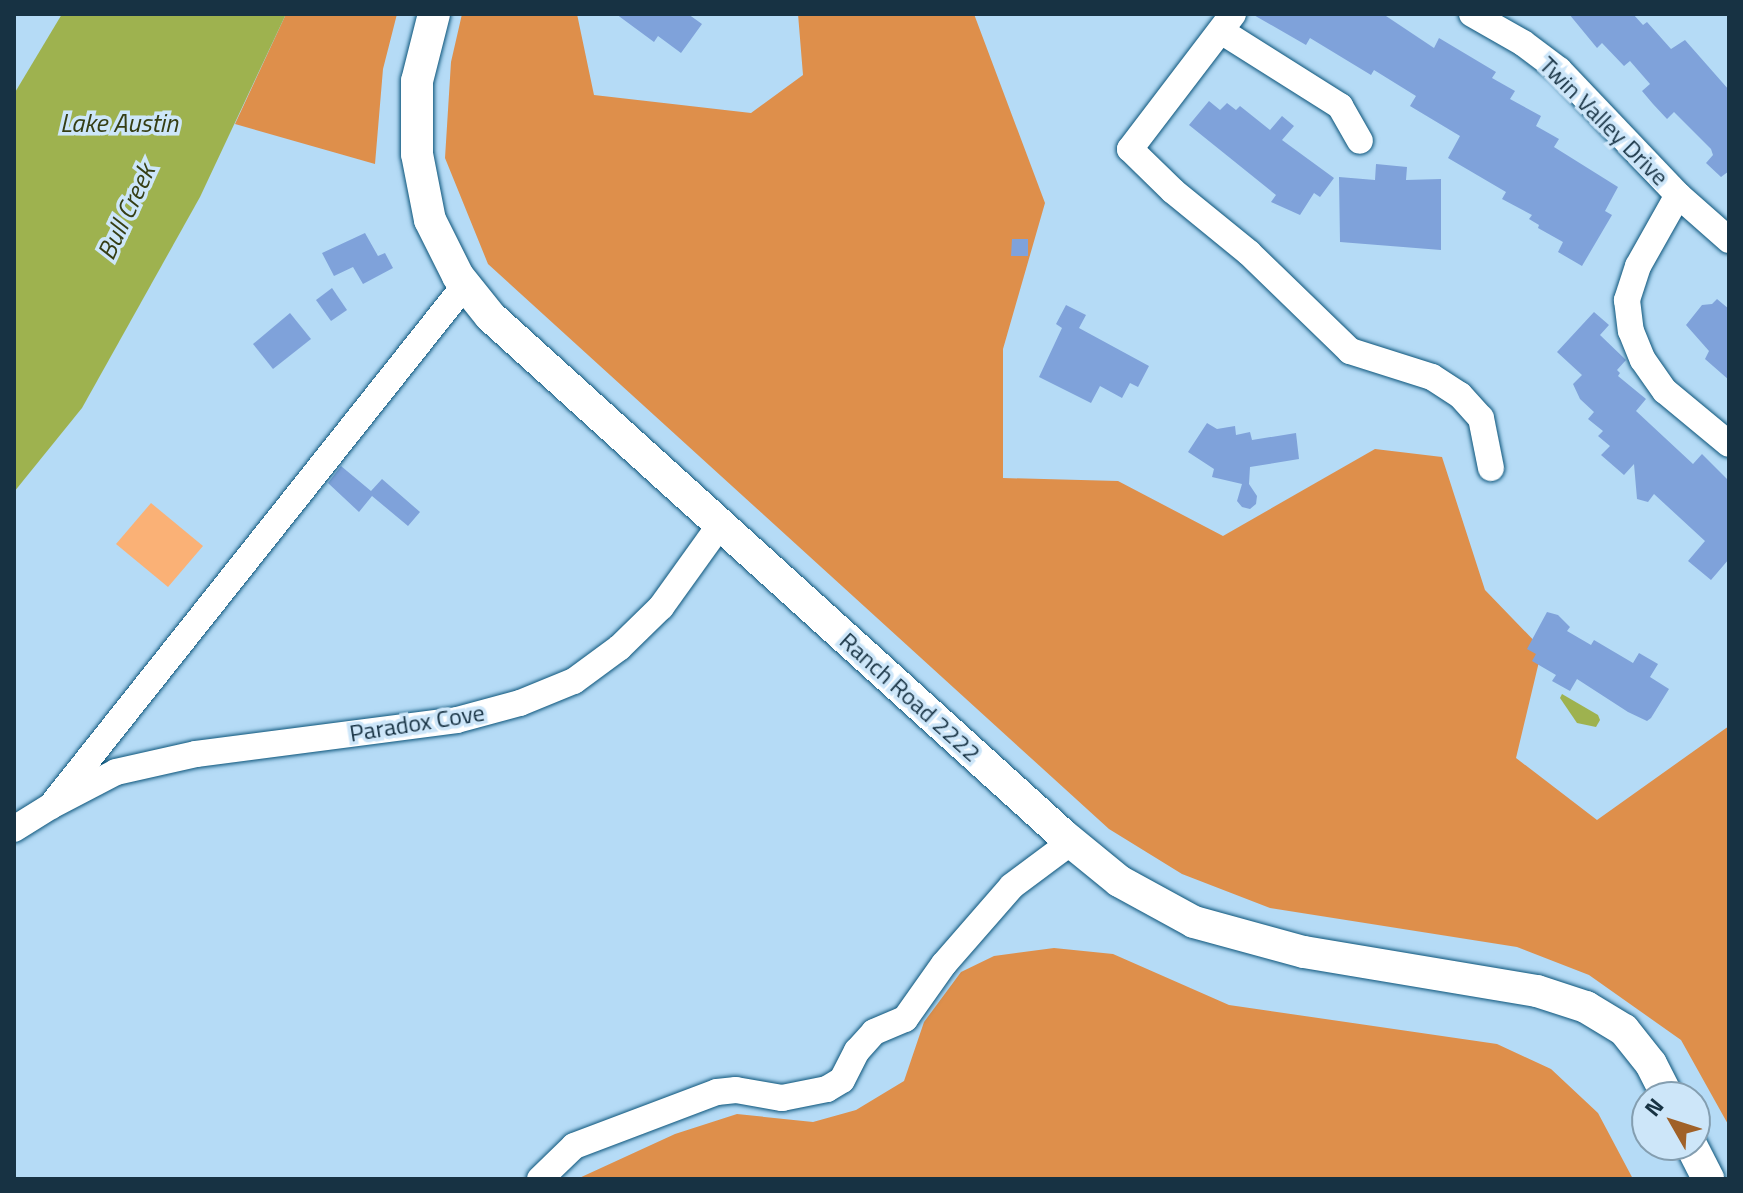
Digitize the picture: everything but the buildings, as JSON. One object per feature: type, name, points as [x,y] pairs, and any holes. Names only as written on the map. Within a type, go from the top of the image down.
[{"type":"main road","name":"Ranch Road 2222","points":[[434,14],[417,81],[417,154],[430,220],[465,285],[490,316],[1071,842],[1119,881],[1194,922],[1304,952],[1537,991],[1586,1007],[1624,1030],[1651,1064],[1660,1081]]},
{"type":"main road","points":[[1699,1161],[1708,1179]]},
{"type":"street","name":"Twin Valley Drive","points":[[1472,14],[1559,70],[1678,195],[1729,240]]},
{"type":"street","points":[[1360,141],[1340,106],[1227,22],[1130,149],[1173,191],[1249,253],[1350,351],[1432,377],[1460,395],[1481,418],[1491,468]]},
{"type":"street","points":[[1678,195],[1638,266],[1627,300],[1631,331],[1643,360],[1665,391],[1729,444]]},
{"type":"street","points":[[51,806],[465,285]]},
{"type":"street","name":"Paradox Cove","points":[[14,829],[116,772],[196,754],[457,720],[520,703],[574,681],[619,648],[661,607],[720,525]]},
{"type":"street","points":[[540,1179],[574,1146],[717,1092],[736,1090],[782,1098],[827,1089],[842,1080],[857,1051],[874,1032],[905,1019],[944,964],[1012,886],[1071,842]]},
{"type":"shaded area","points":[[286,14],[397,14],[383,69],[375,164],[235,124]]},
{"type":"shaded area","points":[[462,14],[577,14],[594,95],[751,113],[803,75],[798,14],[974,14],[1045,203],[1003,349],[1003,478],[1118,481],[1223,536],[1375,449],[1442,457],[1485,590],[1542,649],[1516,758],[1597,820],[1729,726],[1729,1126],[1711,1094],[1711,1081],[1704,1081],[1681,1040],[1589,975],[1517,947],[1270,908],[1182,874],[1109,829],[488,264],[445,158],[451,62]]},
{"type":"shaded area","points":[[151,503],[203,546],[168,587],[116,544]]},
{"type":"shaded area","points":[[1054,948],[1113,954],[1229,1005],[1497,1044],[1551,1069],[1598,1113],[1633,1179],[577,1179],[675,1134],[737,1114],[813,1122],[856,1110],[904,1081],[924,1022],[961,972],[994,956]]},
{"type":"water","name":"Lake Austin","points":[[62,14],[286,14],[200,197],[82,408],[14,492],[14,94]]},
{"type":"water","points":[[1562,694],[1598,715],[1600,720],[1596,727],[1577,723],[1560,698]]},
{"type":"water label","name":"Bull Creek","points":[[126,212]]}]
